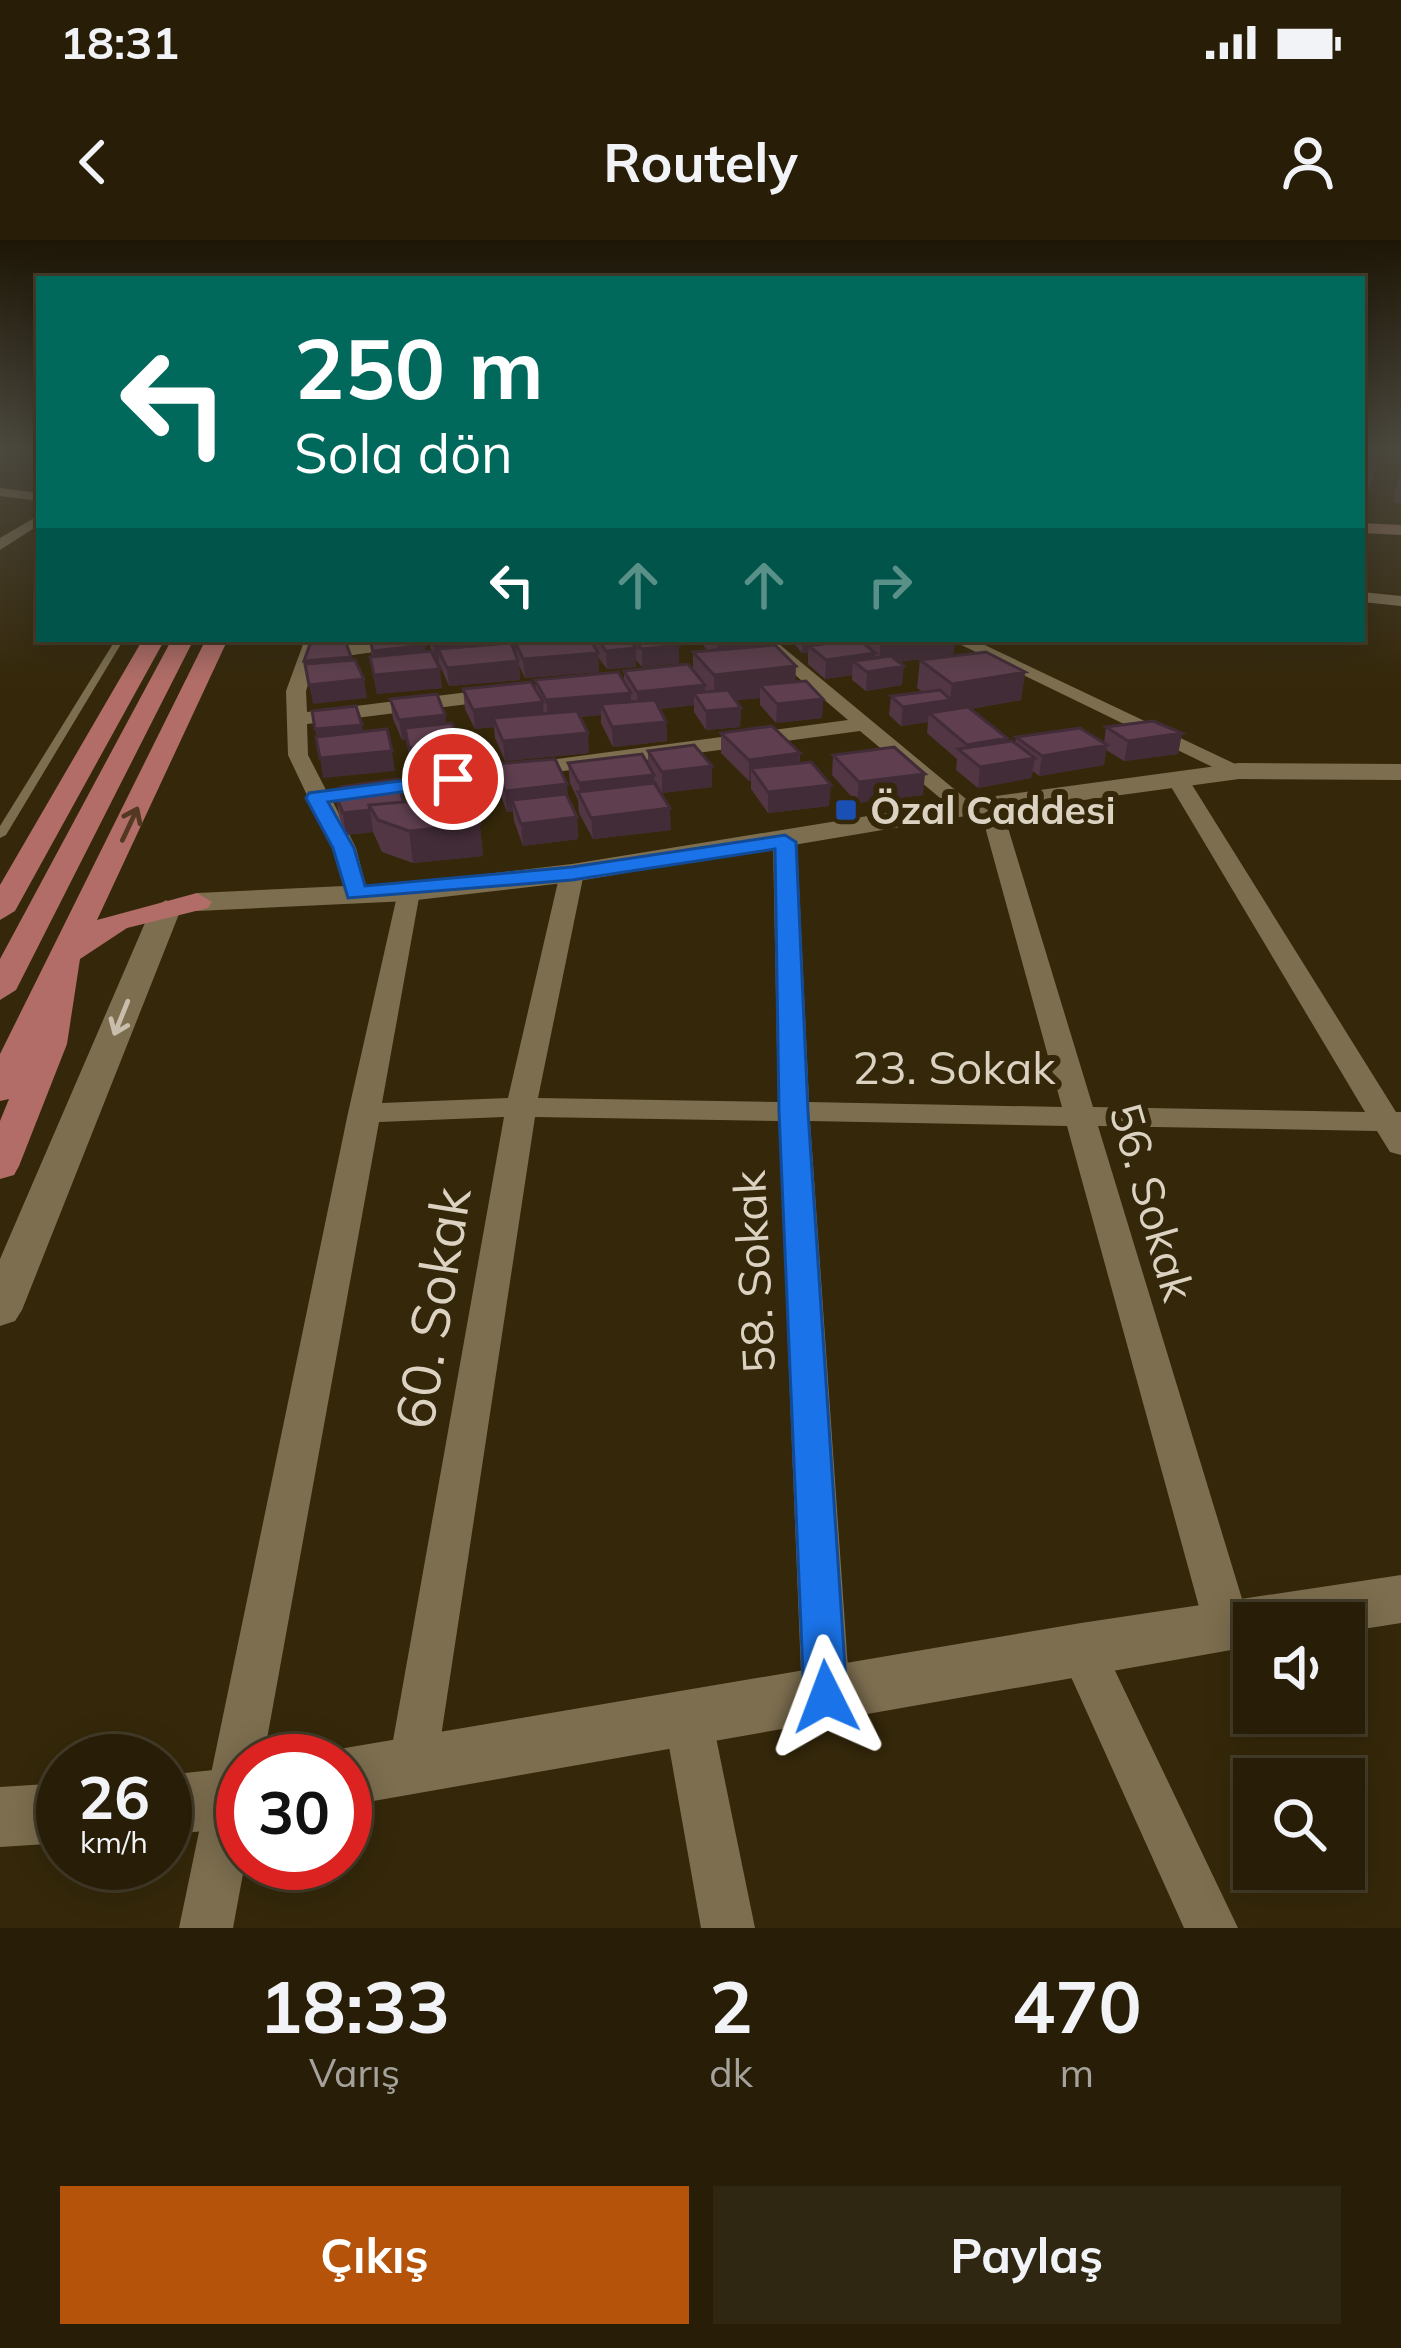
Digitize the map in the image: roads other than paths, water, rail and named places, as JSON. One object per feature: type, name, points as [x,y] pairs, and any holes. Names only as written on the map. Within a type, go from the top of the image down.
[{"type":"highway","points":[[0,911],[10,880],[152,642]]},
{"type":"highway","points":[[0,990],[181,642]]},
{"type":"highway","points":[[0,1090],[216,642]]},
{"type":"highway","points":[[109,869],[137,891],[181,906]]},
{"type":"highway","points":[[0,1166],[50,1044],[64,955],[116,921],[181,906]]},
{"type":"main road","points":[[1365,528],[1401,530]]},
{"type":"street","points":[[0,545],[31,527]]},
{"type":"street","points":[[1365,597],[1401,601]]},
{"type":"street","points":[[356,894],[344,848],[298,755],[294,720],[312,647],[388,642]]},
{"type":"street","points":[[766,642],[864,724],[978,807]]},
{"type":"street","points":[[964,642],[1239,771]]},
{"type":"street","points":[[764,663],[787,660]]},
{"type":"street","points":[[294,720],[529,691]]},
{"type":"street","points":[[316,798],[864,724]]},
{"type":"street","points":[[0,1310],[181,906],[408,892],[572,873],[978,807],[1239,771],[1397,777]]},
{"type":"street","points":[[1178,780],[1396,1130]]},
{"type":"street","name":"56. Sokak","points":[[978,807],[1079,1113],[1227,1625]]},
{"type":"street","name":"58. Sokak","points":[[785,842],[794,1112],[826,1697]]},
{"type":"street","name":"60. Sokak","points":[[413,1762],[520,1108],[572,873]]},
{"type":"street","points":[[249,1734],[408,892]]},
{"type":"street","name":"23. Sokak","points":[[363,1113],[520,1108],[1079,1113],[1396,1130]]},
{"type":"street","points":[[372,1771],[826,1697],[1081,1648],[1401,1600]]},
{"type":"street","points":[[1081,1648],[1211,1928]]},
{"type":"street","points":[[688,1718],[728,1928]]},
{"type":"street","points":[[0,1817],[36,1815]]},
{"type":"street","points":[[206,1928],[216,1886]]},
{"type":"lane","points":[[0,835],[118,642]]},
{"type":"place","name":"Özal Caddesi","points":[[846,810]]}]
